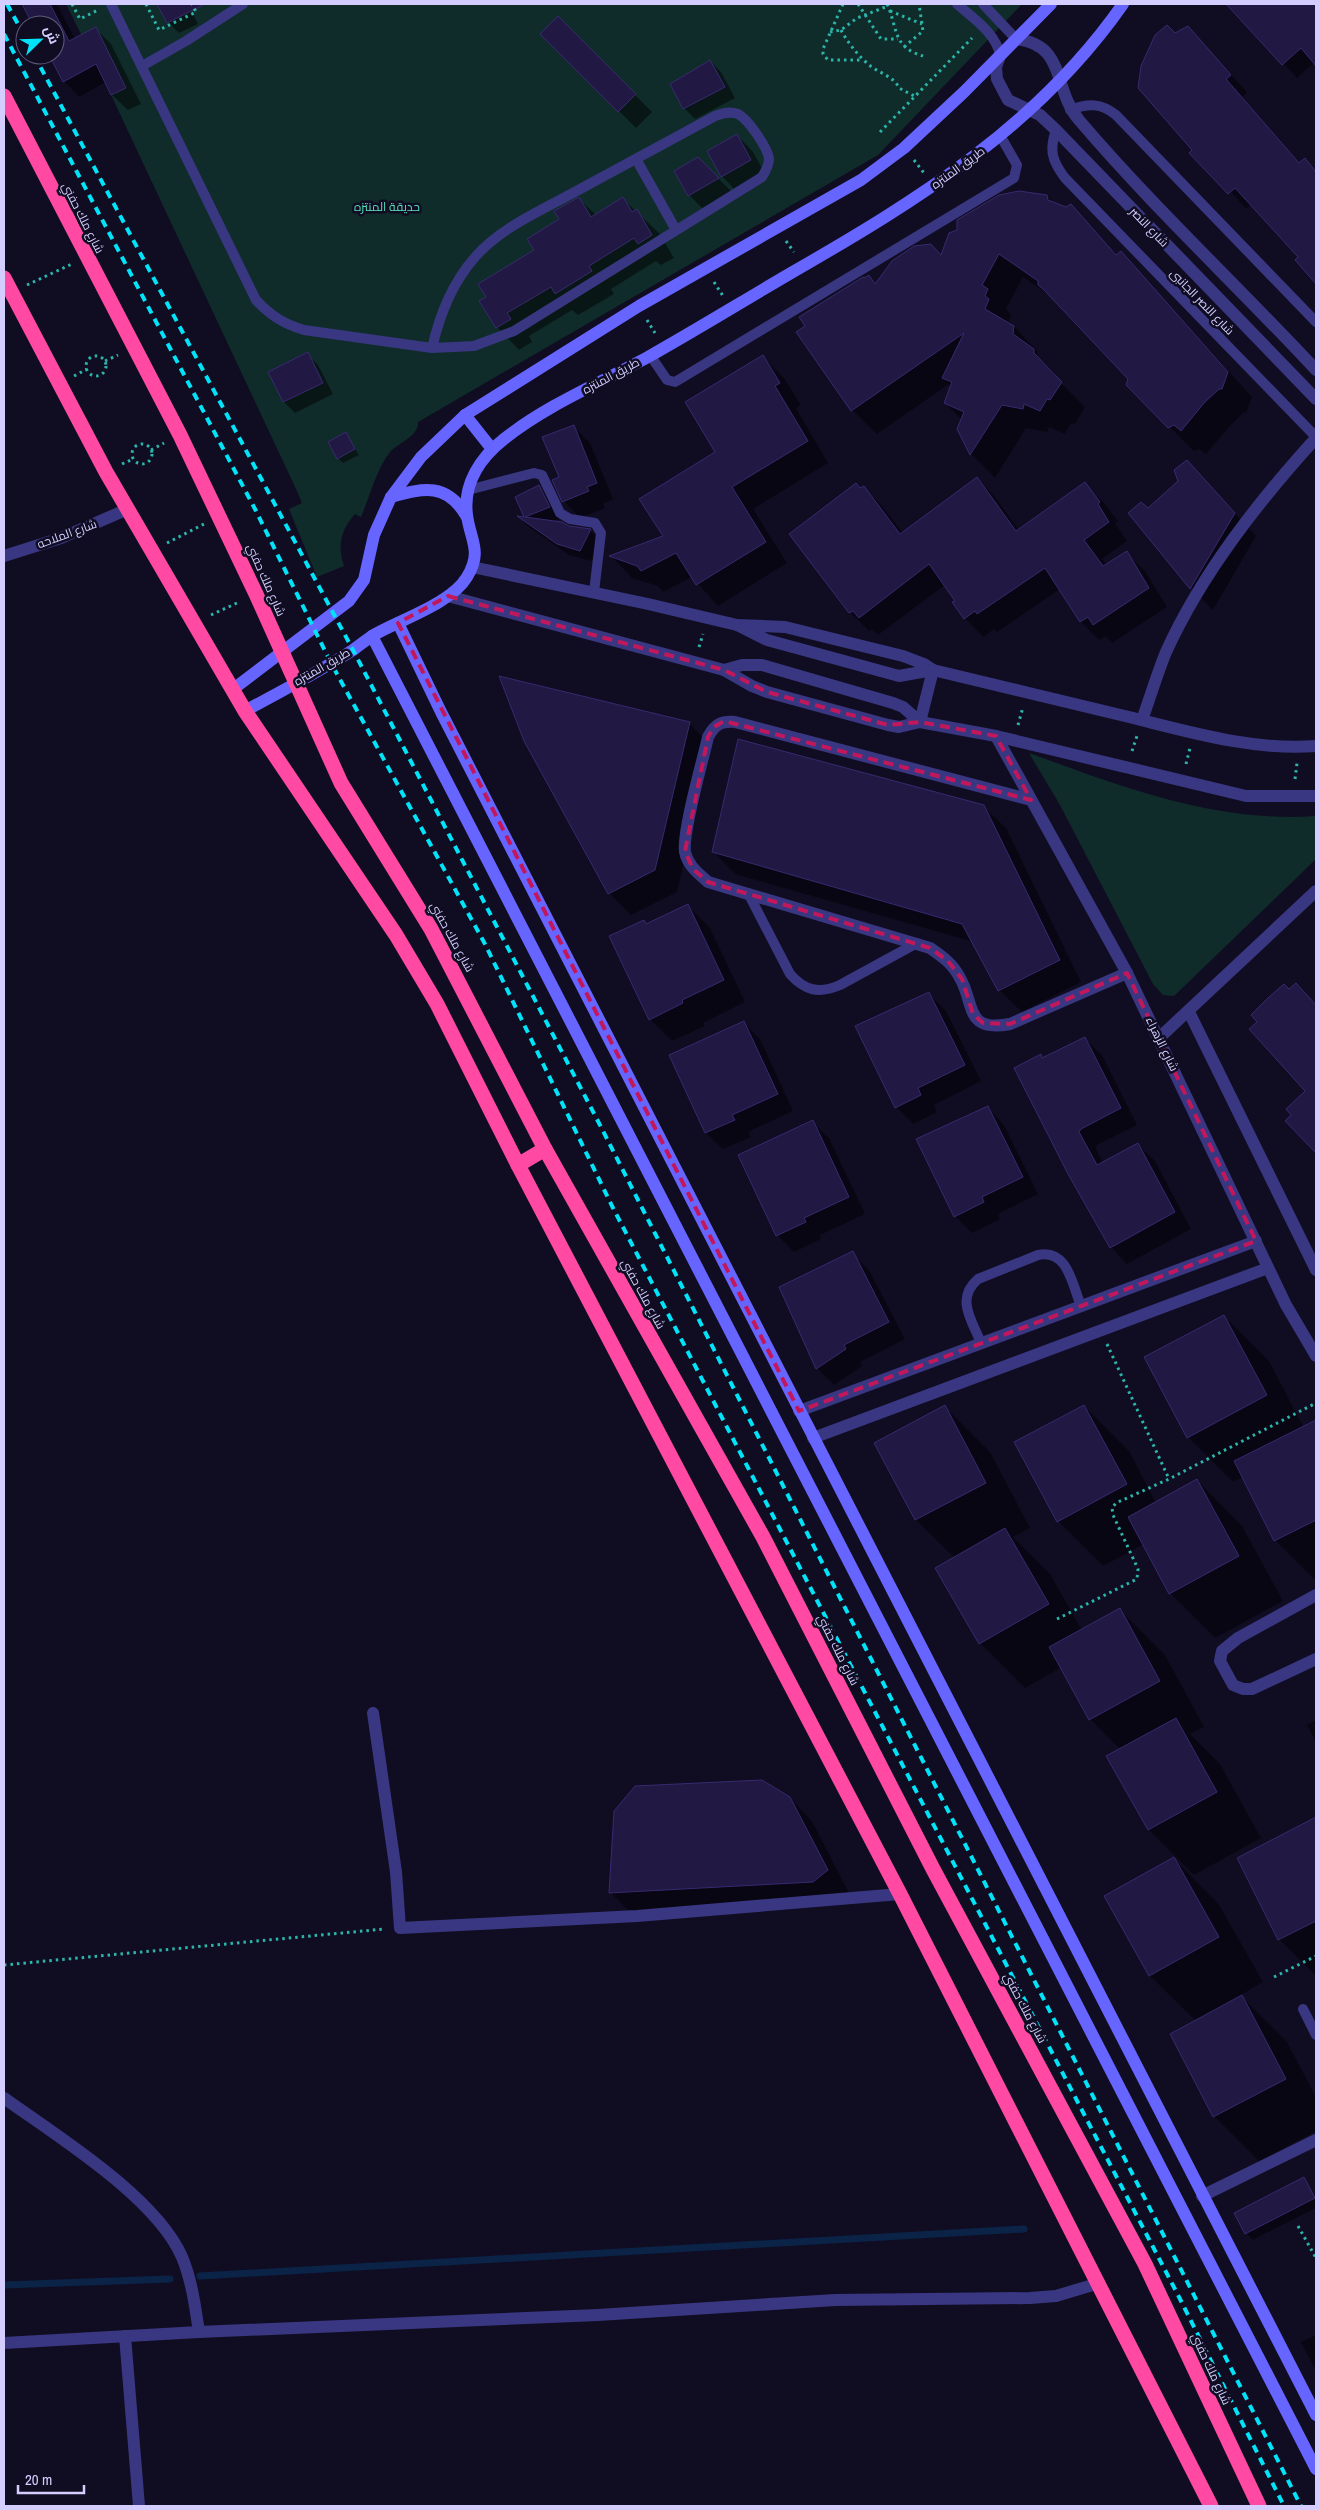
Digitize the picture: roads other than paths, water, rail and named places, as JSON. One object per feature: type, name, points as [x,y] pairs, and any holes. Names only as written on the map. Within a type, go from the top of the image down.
[{"type":"highway","name":"شارع ملك حفني","points":[[4,96],[220,516],[341,782],[431,929],[545,1150],[763,1537],[933,1869],[1145,2264],[1259,2506]]},
{"type":"highway","points":[[4,278],[106,472],[232,690],[401,943],[438,1004],[518,1165],[900,1894],[1096,2284],[1211,2506]]},
{"type":"highway","points":[[518,1165],[545,1150]]},
{"type":"street","points":[[232,690],[282,654],[349,601],[358,591],[368,568],[374,536],[391,497],[421,457],[465,415],[639,306],[861,180],[904,148],[1051,4]]},
{"type":"street","name":"طريق المنتزه","points":[[245,711],[353,650],[372,636],[448,596],[463,584],[472,567],[475,547],[467,517],[468,490],[473,475],[492,449],[505,438],[558,405],[650,356],[934,186],[1001,137],[1030,110],[1101,34],[1123,4]]},
{"type":"street","name":"شارع النصر","points":[[1016,39],[1036,44],[1045,50],[1056,68],[1070,110],[1167,216],[1316,370]]},
{"type":"street","name":"شارع النصر","points":[[1000,56],[996,67],[996,79],[1008,100],[1030,110],[1056,130],[1316,399]]},
{"type":"street","points":[[465,415],[492,449]]},
{"type":"street","points":[[1142,720],[1166,652],[1199,592],[1236,534],[1278,480],[1316,438]]},
{"type":"street","points":[[391,497],[417,490],[429,489],[441,492],[461,506],[467,517]]},
{"type":"street","name":"شارع الملاحه","points":[[4,556],[61,538],[128,509]]},
{"type":"street","points":[[472,567],[594,592],[737,625],[785,627],[903,656],[924,664],[933,670],[1195,733],[1247,744],[1298,748],[1316,746]]},
{"type":"street","points":[[448,596],[724,670],[737,679],[767,692],[888,725],[899,727],[920,722],[996,736],[1181,782],[1246,796],[1316,796]]},
{"type":"street","points":[[398,623],[446,721],[799,1411],[1316,2415]]},
{"type":"street","points":[[737,625],[767,640],[898,676],[933,670]]},
{"type":"street","points":[[372,636],[1316,2469]]},
{"type":"street","points":[[724,670],[742,665],[762,666],[893,703],[908,710],[920,722]]},
{"type":"street","points":[[920,722],[933,670]]},
{"type":"street","points":[[1031,800],[735,722],[724,721],[714,727],[708,737],[687,832],[685,851],[693,870],[708,882],[930,948],[948,960],[962,979],[973,1014],[983,1023],[996,1027],[1010,1024],[1127,973]]},
{"type":"street","name":"شارع الزهراء","points":[[996,736],[1127,973],[1286,1305],[1316,1356]]},
{"type":"street","points":[[1159,1038],[1189,1012],[1316,891]]},
{"type":"street","points":[[1189,1012],[1316,1270]]},
{"type":"street","points":[[799,1411],[1256,1242]]},
{"type":"street","points":[[813,1438],[1268,1268]]},
{"type":"street","points":[[1316,1595],[1238,1638],[1222,1651],[1220,1661],[1233,1685],[1243,1689],[1252,1689],[1316,1659]]},
{"type":"street","points":[[374,1713],[396,1872],[400,1928],[637,1916],[900,1894]]},
{"type":"street","points":[[4,2098],[87,2157],[136,2196],[166,2232],[181,2256],[192,2286],[199,2332]]},
{"type":"street","points":[[1202,2196],[1316,2140]]},
{"type":"street","points":[[4,2343],[199,2332],[598,2315],[835,2300],[1030,2298],[1056,2296],[1096,2284]]},
{"type":"street","points":[[125,2336],[139,2506]]},
{"type":"lane","points":[[111,4],[256,300],[269,314],[286,324],[304,330],[432,348],[474,346],[507,334],[762,177],[768,164],[766,149],[748,122],[738,114],[726,112],[715,116],[513,226],[477,255],[462,272],[438,322],[432,348]]},
{"type":"lane","points":[[142,66],[186,41],[243,4]]},
{"type":"lane","points":[[957,4],[982,26],[997,44],[1000,56]]},
{"type":"lane","points":[[983,4],[1016,39]]},
{"type":"lane","points":[[1070,110],[1096,104],[1107,108],[1116,115],[1316,322]]},
{"type":"lane","name":"شارع النصر الجانبى","points":[[1056,130],[1052,143],[1052,155],[1065,178],[1316,438]]},
{"type":"lane","points":[[650,356],[667,380],[675,382],[1014,178],[1017,165],[1001,137]]},
{"type":"lane","points":[[636,159],[676,230]]},
{"type":"lane","points":[[468,490],[534,473],[542,475],[560,513],[570,519],[595,523],[601,532],[594,592]]},
{"type":"lane","points":[[748,893],[790,974],[799,985],[812,990],[826,991],[840,985],[917,943]]},
{"type":"lane","points":[[981,1343],[965,1304],[966,1294],[970,1285],[978,1279],[1038,1255],[1048,1253],[1058,1256],[1064,1264],[1081,1306]]},
{"type":"lane","points":[[1304,2009],[1316,2035]]},
{"type":"waterway","points":[[200,2276],[1024,2229]]},
{"type":"waterway","points":[[4,2285],[170,2279]]},
{"type":"railway","points":[[7,4],[15,19]]},
{"type":"railway","points":[[4,34],[255,509],[331,663],[485,944],[612,1206],[1178,2295],[1284,2506]]},
{"type":"railway","points":[[39,65],[353,650],[601,1127],[1301,2506]]},
{"type":"park label","name":"حديقة المنتزه","points":[[387,207]]}]
